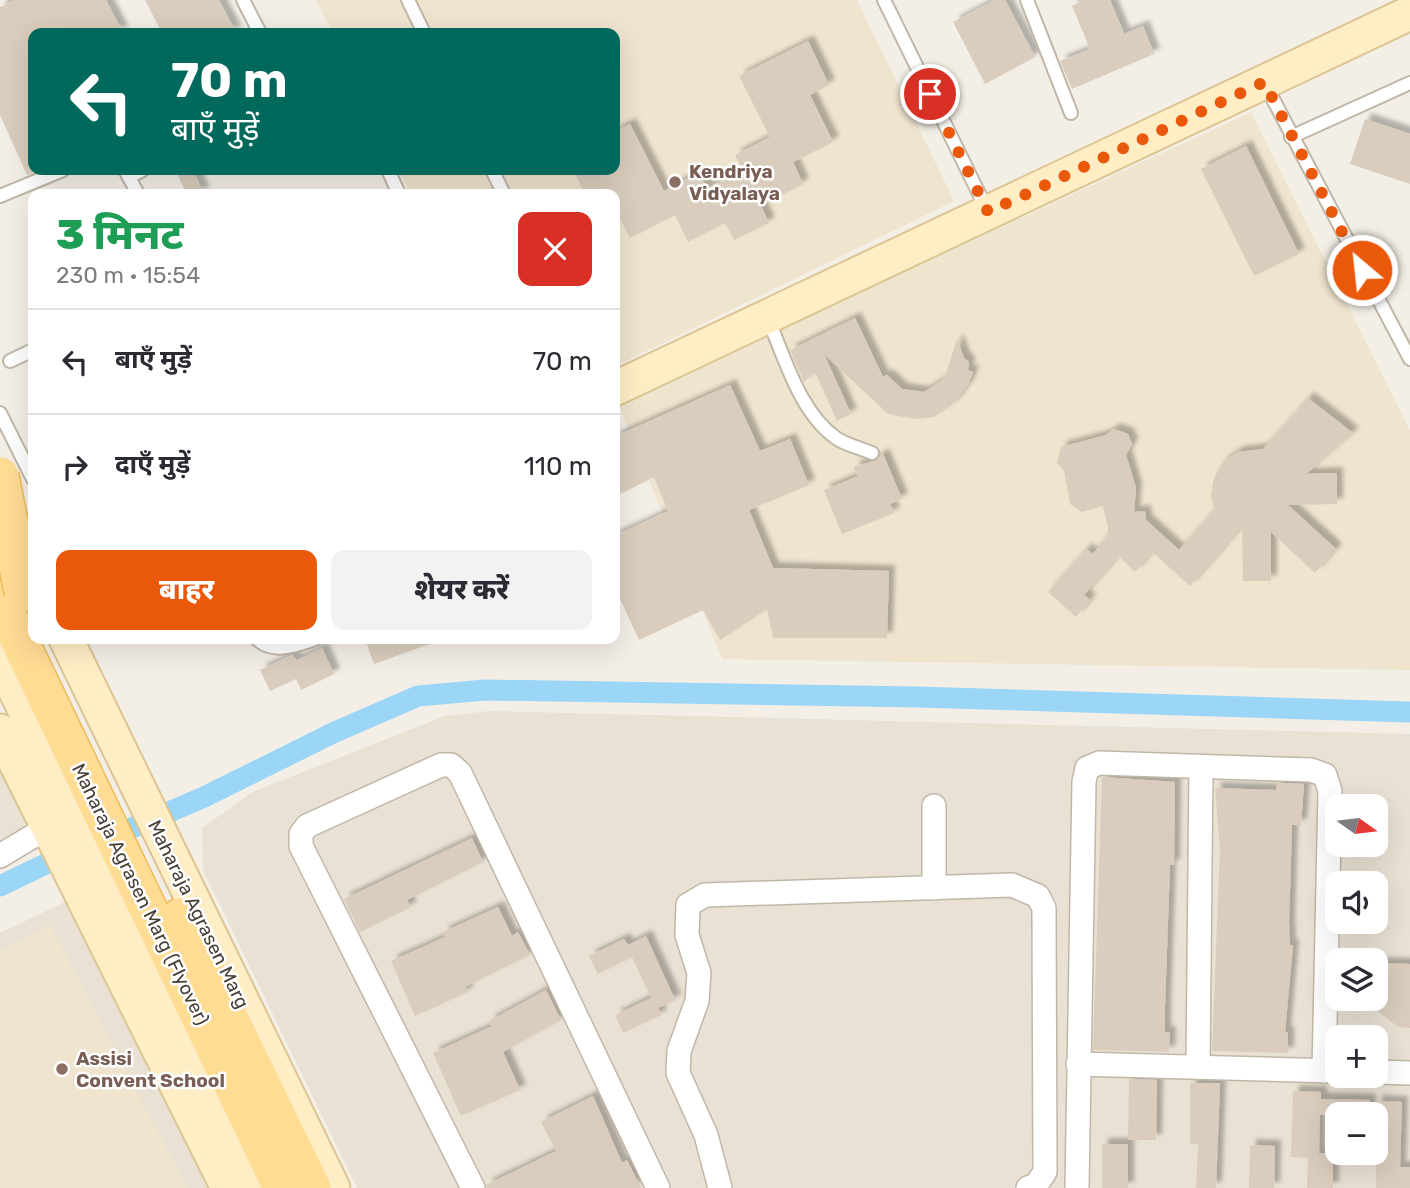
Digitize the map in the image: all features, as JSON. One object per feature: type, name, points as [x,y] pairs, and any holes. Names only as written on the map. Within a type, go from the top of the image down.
[{"type":"main road","points":[[0,475],[15,597]]},
{"type":"main road","name":"Maharaja Agrasen Marg (Flyover)","points":[[0,544],[15,597],[28,630]]},
{"type":"main road","name":"Maharaja Agrasen Marg (Flyover)","points":[[33,644],[246,1186]]},
{"type":"main road","name":"Maharaja Agrasen Marg (Flyover)","points":[[69,644],[312,1188]]},
{"type":"street","points":[[620,386],[1410,13]]},
{"type":"street","points":[[0,507],[15,597]]},
{"type":"street","name":"Maharaja Agrasen Marg","points":[[69,644],[333,1188]]},
{"type":"street","points":[[0,659],[66,819],[246,1186]]},
{"type":"street","points":[[0,731],[66,819],[110,885],[246,1186]]},
{"type":"street","points":[[1077,1188],[1084,782],[1087,768],[1099,763],[1311,770],[1325,775],[1330,791],[1330,1025]]},
{"type":"street","points":[[473,1188],[301,846],[301,834],[307,826],[441,765],[451,765],[460,773],[658,1188]]},
{"type":"street","points":[[1198,1067],[1201,767]]},
{"type":"street","points":[[934,806],[934,888]]},
{"type":"street","points":[[0,856],[66,819]]},
{"type":"street","points":[[720,1188],[706,1135],[678,1073],[679,1051],[697,1001],[699,973],[687,936],[688,905],[705,895],[1012,885],[1038,896],[1044,908],[1045,1172],[1036,1185],[1028,1188]]},
{"type":"street","points":[[188,891],[216,917],[352,1188]]},
{"type":"street","points":[[1078,1064],[1325,1071]]},
{"type":"street","points":[[1388,1072],[1410,1073]]},
{"type":"lane","points":[[243,0],[257,28]]},
{"type":"lane","points":[[408,0],[422,28]]},
{"type":"lane","points":[[884,0],[988,212]]},
{"type":"lane","points":[[1027,0],[1072,113]]},
{"type":"lane","points":[[1264,82],[1410,359]]},
{"type":"lane","points":[[1291,137],[1410,83]]},
{"type":"lane","points":[[0,196],[51,175]]},
{"type":"lane","points":[[767,317],[802,396],[818,423],[839,440],[872,453]]},
{"type":"lane","points":[[10,360],[28,352]]},
{"type":"lane","points":[[0,413],[28,469]]},
{"type":"lane","points":[[262,644],[278,648],[302,644]]},
{"type":"shaded area","name":"Kendriya Vidyalaya","points":[[316,0],[857,0],[954,201],[620,364],[620,189],[408,189],[401,175],[620,175],[620,28],[330,28]]},
{"type":"shaded area","points":[[1251,112],[1410,430],[1410,670],[722,659],[620,409],[620,403]]},
{"type":"shaded area","points":[[489,711],[1410,734],[1410,1188],[357,1188],[203,870],[202,828],[252,792],[445,716]]},
{"type":"shaded area","points":[[0,740],[46,829],[0,854]]},
{"type":"shaded area","name":"Assisi Convent School","points":[[71,899],[213,1188],[0,1188],[0,933]]},
{"type":"shaded area","name":"Assisi Convent School","points":[[50,925],[187,1188],[0,1188],[0,951]]},
{"type":"building","points":[[15,0],[106,0],[120,28],[28,28],[27,175],[0,115],[0,7]]},
{"type":"building","points":[[145,0],[219,0],[233,28],[159,28]]},
{"type":"building","points":[[995,0],[1005,0],[1035,57],[985,84],[953,22]]},
{"type":"building","points":[[1085,0],[1110,0],[1124,34],[1143,26],[1154,54],[1072,89],[1060,61],[1090,49],[1072,6]]},
{"type":"building","points":[[808,41],[829,85],[810,95],[833,142],[793,162],[803,184],[761,206],[769,223],[734,240],[725,223],[688,242],[675,215],[630,238],[620,219],[620,189],[582,189],[576,175],[620,175],[620,129],[630,124],[664,191],[699,172],[707,188],[742,170],[735,155],[770,137],[739,76]]},
{"type":"building","points":[[1365,119],[1410,134],[1410,184],[1350,164]]},
{"type":"building","points":[[1246,146],[1299,254],[1254,276],[1201,169]]},
{"type":"building","points":[[178,175],[195,175],[202,189],[184,189]]},
{"type":"building","points":[[855,318],[883,377],[887,375],[902,389],[924,392],[941,381],[946,374],[957,339],[964,358],[969,362],[968,370],[973,372],[968,384],[954,403],[934,417],[918,419],[897,416],[887,413],[824,354],[851,414],[837,421],[815,372],[804,382],[790,350]]},
{"type":"building","points":[[730,385],[760,451],[790,439],[809,485],[749,510],[773,568],[889,571],[887,638],[773,638],[767,609],[720,640],[703,610],[639,640],[620,599],[620,533],[668,511],[654,477],[620,494],[620,434]]},
{"type":"building","points":[[1308,398],[1353,433],[1306,474],[1337,473],[1337,504],[1288,505],[1336,549],[1315,573],[1271,532],[1271,581],[1243,581],[1242,526],[1190,586],[1152,552],[1135,572],[1118,556],[1084,595],[1090,600],[1076,617],[1048,592],[1086,549],[1093,554],[1107,535],[1108,528],[1103,506],[1082,512],[1070,504],[1064,470],[1057,463],[1061,447],[1106,435],[1114,429],[1128,434],[1132,444],[1126,455],[1136,488],[1134,512],[1145,511],[1146,520],[1179,550],[1214,510],[1211,495],[1214,478],[1223,462],[1238,452],[1263,449]]},
{"type":"building","points":[[883,454],[902,499],[890,504],[894,513],[842,534],[824,490],[858,476],[853,467],[874,461]]},
{"type":"building","points":[[367,644],[430,644],[374,664]]},
{"type":"building","points":[[322,648],[334,674],[301,690],[296,679],[270,691],[260,670],[292,655],[297,660]]},
{"type":"building","points":[[1102,777],[1175,782],[1174,865],[1170,865],[1165,1006],[1165,1032],[1170,1032],[1169,1052],[1093,1050]]},
{"type":"building","points":[[1277,783],[1304,784],[1301,825],[1292,825],[1289,923],[1290,945],[1293,945],[1285,1032],[1288,1032],[1288,1053],[1212,1051],[1220,848],[1215,788],[1276,790]]},
{"type":"building","points":[[472,838],[483,862],[407,900],[411,907],[360,932],[344,899]]},
{"type":"building","points":[[498,907],[512,936],[518,932],[530,955],[465,987],[468,992],[415,1016],[391,961],[445,937],[443,932]]},
{"type":"building","points":[[646,936],[675,1000],[658,1008],[661,1015],[623,1033],[615,1015],[651,998],[632,957],[598,974],[589,956],[624,939],[628,945]]},
{"type":"building","points":[[1388,963],[1410,964],[1410,1028],[1398,1027],[1377,1011],[1388,1011]]},
{"type":"building","points":[[546,990],[561,1020],[503,1052],[520,1090],[461,1116],[433,1053],[492,1026],[489,1021]]},
{"type":"building","points":[[1129,1079],[1157,1080],[1156,1140],[1128,1140]]},
{"type":"building","points":[[1190,1083],[1220,1083],[1216,1188],[1196,1188],[1198,1144],[1190,1144]]},
{"type":"building","points":[[1293,1091],[1321,1092],[1321,1099],[1370,1100],[1325,1102],[1325,1115],[1320,1115],[1319,1153],[1325,1153],[1325,1165],[1333,1165],[1333,1188],[1307,1188],[1308,1158],[1291,1157]]},
{"type":"building","points":[[593,1096],[622,1163],[627,1160],[641,1188],[487,1188],[486,1185],[556,1151],[541,1122]]},
{"type":"building","points":[[1376,1101],[1402,1102],[1400,1167],[1410,1167],[1410,1188],[1376,1188],[1376,1165],[1388,1165],[1388,1102]]},
{"type":"building","points":[[1102,1144],[1128,1144],[1128,1188],[1102,1188]]},
{"type":"building","points":[[1250,1145],[1275,1146],[1274,1188],[1249,1188]]},
{"type":"waterway","points":[[104,840],[204,797],[335,732],[418,696],[485,690],[918,697],[1410,712]]},
{"type":"waterway","points":[[0,886],[52,861]]},
{"type":"place","name":"Kendriya Vidyalaya","points":[[675,182]]},
{"type":"place","name":"Assisi Convent School","points":[[62,1069]]},
{"type":"route","points":[[930,94],[988,212],[1264,82],[1362,270]]}]
